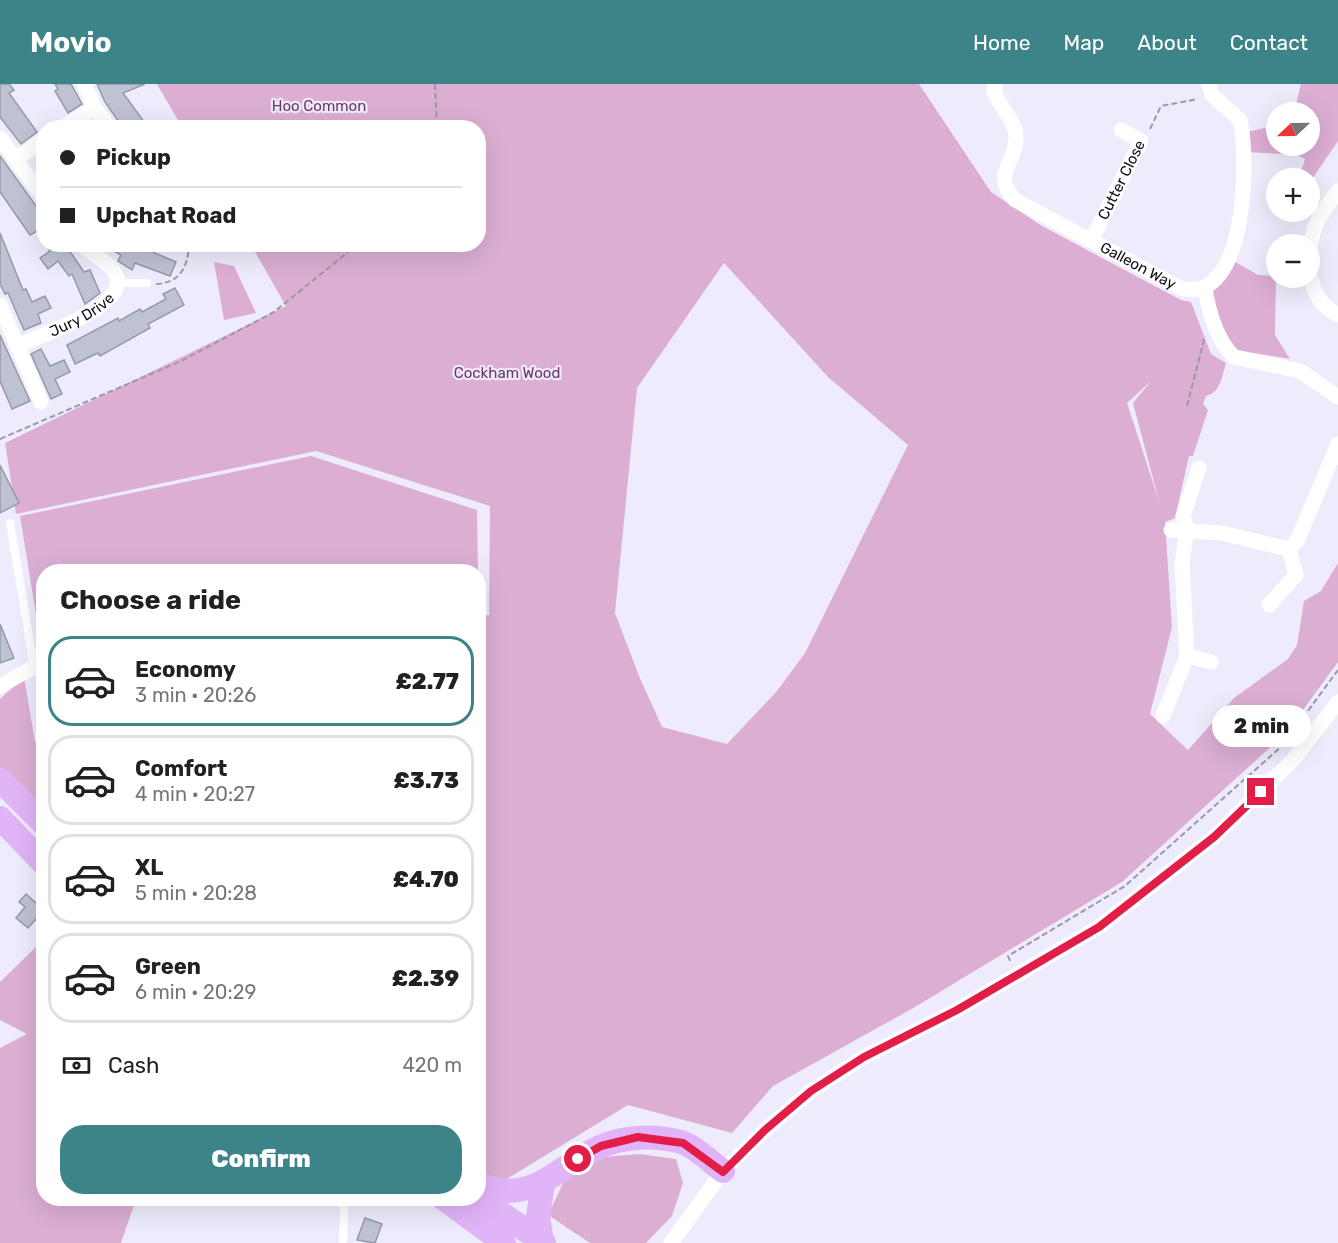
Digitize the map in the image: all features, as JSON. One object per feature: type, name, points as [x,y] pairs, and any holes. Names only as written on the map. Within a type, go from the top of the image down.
[{"type":"main road","points":[[0,780],[36,816]]},
{"type":"main road","points":[[0,818],[36,856]]},
{"type":"main road","points":[[486,1185],[501,1190],[543,1184],[601,1146],[638,1137],[683,1143],[723,1172]]},
{"type":"main road","points":[[543,1184],[538,1216],[543,1242]]},
{"type":"main road","points":[[486,1203],[543,1242]]},
{"type":"main road","points":[[454,1206],[504,1243]]},
{"type":"street","points":[[84,84],[95,108],[104,120]]},
{"type":"street","name":"Galleon Way","points":[[995,84],[994,92],[1012,124],[1016,138],[1005,168],[1004,182],[1008,191],[1025,206],[1092,239],[1180,288],[1191,291],[1205,289]]},
{"type":"street","points":[[1210,89],[1245,122],[1244,160],[1235,245],[1223,270],[1205,289],[1216,327],[1226,349],[1234,357],[1300,371],[1338,397]]},
{"type":"street","points":[[75,120],[95,108]]},
{"type":"street","name":"Cutter Close","points":[[1092,239],[1123,189],[1141,141],[1121,130]]},
{"type":"street","points":[[1,140],[36,187]]},
{"type":"street","points":[[16,159],[36,145]]},
{"type":"street","points":[[1338,191],[1315,226],[1310,274],[1318,301],[1326,309],[1338,315]]},
{"type":"street","name":"Jury Drive","points":[[17,346],[104,304],[113,297],[118,283],[111,268],[91,252]]},
{"type":"street","points":[[0,304],[41,402]]},
{"type":"street","points":[[1290,549],[1297,541],[1338,444]]},
{"type":"street","points":[[1163,716],[1187,656],[1182,564],[1187,529],[1183,516],[1199,468]]},
{"type":"street","points":[[1171,530],[1187,529],[1221,533],[1290,549]]},
{"type":"street","points":[[1269,605],[1296,575],[1290,549]]},
{"type":"street","points":[[1187,656],[1211,662]]},
{"type":"street","points":[[0,686],[34,667]]},
{"type":"street","points":[[672,1243],[723,1172],[765,1130],[811,1091],[864,1057],[957,1010],[1099,927],[1214,837],[1292,761],[1338,702]]},
{"type":"lane","points":[[118,283],[147,283]]},
{"type":"lane","points":[[10,523],[34,667]]},
{"type":"lane","points":[[342,1206],[343,1243]]},
{"type":"path","points":[[435,84],[437,120]]},
{"type":"path","points":[[1141,141],[1148,134],[1161,106],[1189,103],[1210,89]]},
{"type":"path","points":[[147,283],[169,281],[183,272],[187,266],[188,252]]},
{"type":"path","points":[[0,440],[181,361],[273,312],[348,252]]},
{"type":"path","points":[[1186,406],[1205,334],[1216,327]]},
{"type":"path","points":[[1017,976],[1008,956],[1125,886],[1283,745],[1338,670]]},
{"type":"green space","points":[[157,84],[919,84],[991,192],[1042,226],[1181,300],[1191,302],[1211,354],[1226,363],[1218,387],[1206,396],[1203,404],[1208,410],[1193,456],[1189,456],[1175,518],[1165,522],[1172,627],[1150,714],[1188,750],[1234,698],[1288,659],[1297,645],[1304,601],[1321,591],[1338,563],[1338,662],[1287,732],[1122,882],[915,1007],[773,1086],[732,1133],[628,1105],[492,1188],[486,1184],[486,615],[489,615],[490,506],[316,451],[16,514],[5,443],[286,306],[255,252],[486,252],[486,120],[178,120]],"holes":[[[724,263],[828,377],[908,445],[805,653],[777,691],[727,744],[662,727],[639,676],[615,613],[637,388]],[[1151,381],[1133,403],[1159,501],[1127,403]]]},
{"type":"green space","points":[[1301,84],[1338,84],[1338,141],[1320,168],[1302,168],[1305,159],[1299,156],[1320,156],[1320,102],[1296,102]]},
{"type":"green space","points":[[1266,129],[1266,153],[1248,152],[1247,132]]},
{"type":"green space","points":[[1232,260],[1258,275],[1266,275],[1266,288],[1276,288],[1275,335],[1290,359],[1237,350],[1227,342],[1211,292],[1226,276]]},
{"type":"green space","points":[[214,262],[234,266],[256,313],[224,320]]},
{"type":"green space","points":[[311,456],[477,510],[478,564],[36,564],[36,615],[20,516]]},
{"type":"green space","points":[[24,677],[36,742],[36,807],[0,774],[0,699]]},
{"type":"green space","points":[[36,947],[36,1206],[134,1206],[121,1243],[0,1243],[0,1048],[27,1034],[0,1020],[0,982]]},
{"type":"green space","points":[[639,1154],[676,1159],[683,1183],[672,1216],[646,1243],[590,1243],[548,1215],[565,1179],[604,1157]]},
{"type":"building","points":[[0,84],[9,84],[14,90],[9,93],[36,133],[21,144],[0,117]]},
{"type":"building","points":[[55,84],[71,84],[82,104],[68,113],[55,91],[58,89]]},
{"type":"building","points":[[97,84],[145,84],[123,93],[143,120],[117,120],[105,102]]},
{"type":"building","points":[[0,156],[36,206],[36,232],[30,235],[0,192]]},
{"type":"building","points":[[0,233],[23,290],[26,289],[32,302],[45,296],[51,308],[38,314],[41,323],[24,330],[8,293],[5,294],[0,284]]},
{"type":"building","points":[[49,252],[70,252],[84,272],[90,270],[100,293],[85,304],[72,274],[69,276],[58,261],[48,269],[40,258]]},
{"type":"building","points":[[116,252],[153,252],[176,262],[170,276],[135,263],[132,270],[118,261],[121,255]]},
{"type":"building","points":[[175,288],[184,305],[148,324],[150,328],[100,356],[98,353],[75,364],[67,345],[118,318],[119,321],[140,309],[142,312],[166,299],[163,294]]},
{"type":"building","points":[[0,335],[30,401],[12,409],[0,381]]},
{"type":"building","points":[[41,349],[50,366],[64,360],[70,372],[55,379],[62,394],[51,399],[31,354]]},
{"type":"building","points":[[0,465],[19,503],[0,513]]},
{"type":"building","points":[[0,624],[14,658],[0,663]]},
{"type":"building","points":[[26,894],[36,903],[36,919],[28,928],[16,918],[25,907],[19,902]]},
{"type":"building","points":[[365,1218],[382,1224],[375,1243],[357,1240]]},
{"type":"route","points":[[578,1159],[601,1146],[638,1137],[683,1143],[723,1172],[765,1130],[811,1091],[864,1057],[957,1010],[1099,927],[1214,837],[1261,792]]},
{"type":"park label","name":"Hoo Common","points":[[319,106]]},
{"type":"park label","name":"Cockham Wood","points":[[507,373]]}]
